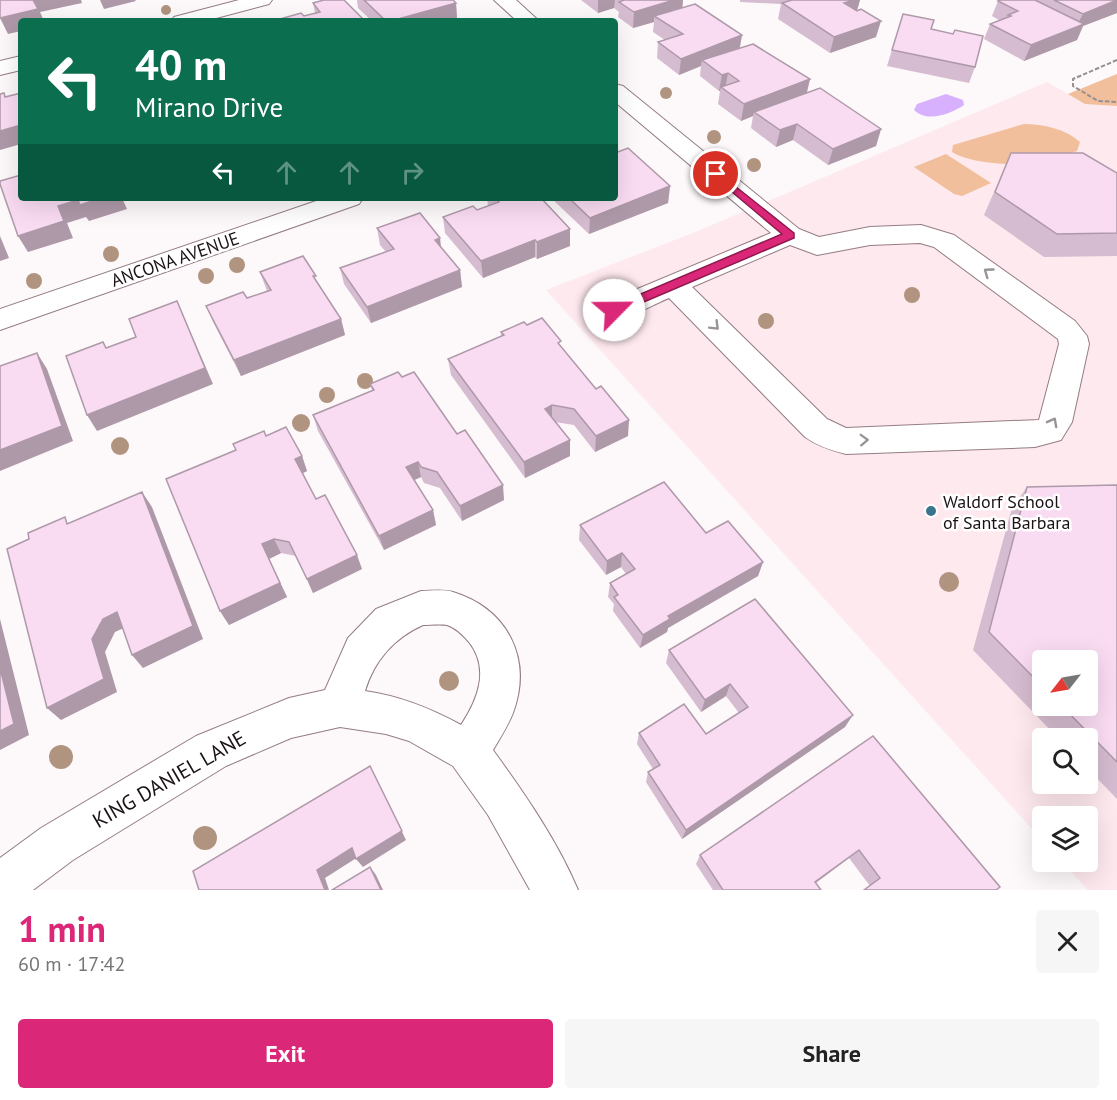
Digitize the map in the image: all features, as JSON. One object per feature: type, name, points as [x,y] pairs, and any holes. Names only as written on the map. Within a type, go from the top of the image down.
[{"type":"street","points":[[193,18],[262,0]]},
{"type":"street","points":[[504,0],[526,18]]},
{"type":"street","points":[[0,68],[18,64]]},
{"type":"street","points":[[619,99],[790,235],[817,246],[870,236],[921,234],[944,241],[1065,328],[1072,336],[1074,344],[1056,422],[1049,430],[1035,434],[846,441],[830,437],[816,428],[673,285]]},
{"type":"street","name":"ANCONA AVENUE","points":[[0,320],[341,201]]},
{"type":"street","points":[[614,310],[790,235]]},
{"type":"street","points":[[340,707],[350,672],[362,651],[375,634],[392,620],[428,606],[459,611],[478,622],[494,641],[500,656],[501,671],[501,688],[496,706],[481,736],[468,752]]},
{"type":"street","name":"KING DANIEL LANE","points":[[0,886],[57,844],[211,750],[290,717],[340,707],[387,714],[418,724],[468,752],[503,800],[555,890]]},
{"type":"path","points":[[1117,60],[1073,79],[1073,86],[1098,101],[1117,102]]},
{"type":"shaded area","name":"Waldorf School of Santa Barbara","points":[[1117,74],[1117,890],[1088,890],[1071,872],[1098,872],[1098,806],[1032,806],[1032,829],[546,290],[698,231],[1047,82],[1068,94]]},
{"type":"shaded area","points":[[1117,74],[1117,106],[1085,104],[1068,94]]},
{"type":"shaded area","points":[[946,94],[963,100],[964,105],[932,117],[919,114],[914,110],[917,104]]},
{"type":"shaded area","points":[[1024,124],[1046,126],[1074,137],[1080,142],[1077,151],[1050,161],[1014,164],[973,160],[952,152],[953,145]]},
{"type":"shaded area","points":[[946,154],[991,183],[962,196],[954,194],[914,167]]},
{"type":"building","points":[[0,0],[33,0],[38,9],[0,18]]},
{"type":"building","points":[[324,0],[344,0],[362,18],[284,18],[301,13],[304,16],[320,12],[313,3]]},
{"type":"building","points":[[364,0],[453,0],[456,3],[402,18],[383,18]]},
{"type":"building","points":[[624,0],[674,0],[634,12],[619,2]]},
{"type":"building","points":[[792,0],[854,0],[844,3],[857,11],[861,9],[881,21],[834,37],[782,3]]},
{"type":"building","points":[[1035,0],[1084,24],[1031,45],[990,24],[1018,11],[998,1]]},
{"type":"building","points":[[1054,0],[1117,0],[1083,14]]},
{"type":"building","points":[[695,4],[742,35],[681,59],[658,42],[683,34],[654,16]]},
{"type":"building","points":[[903,14],[934,20],[931,29],[953,34],[955,30],[983,36],[975,67],[892,50]]},
{"type":"building","points":[[753,44],[810,79],[744,104],[721,87],[739,81],[728,73],[722,75],[702,60]]},
{"type":"building","points":[[820,88],[881,129],[833,149],[797,124],[780,130],[754,112]]},
{"type":"building","points":[[4,93],[5,97],[18,94],[18,126],[0,131],[0,94]]},
{"type":"building","points":[[628,148],[670,186],[590,218],[572,201],[618,201],[618,152]]},
{"type":"building","points":[[1011,153],[1083,153],[1117,173],[1117,233],[1057,234],[995,192]]},
{"type":"building","points":[[18,176],[18,201],[75,201],[58,206],[64,221],[18,236],[0,181]]},
{"type":"building","points":[[78,201],[92,201],[80,205]]},
{"type":"building","points":[[544,201],[570,229],[481,261],[443,217],[473,206],[477,210],[499,202]]},
{"type":"building","points":[[420,213],[440,238],[435,240],[460,270],[367,307],[340,268],[394,249],[377,228]]},
{"type":"building","points":[[303,256],[341,319],[234,360],[206,306],[243,292],[247,298],[271,290],[260,272]]},
{"type":"building","points":[[177,301],[205,368],[87,415],[66,356],[103,342],[106,348],[136,337],[129,319]]},
{"type":"building","points":[[542,318],[561,341],[558,343],[596,389],[601,386],[629,420],[596,436],[574,409],[552,405],[545,409],[570,440],[524,462],[448,359],[504,335],[501,332],[524,322],[527,325]]},
{"type":"building","points":[[37,353],[62,426],[0,450],[0,366]]},
{"type":"building","points":[[398,372],[402,377],[414,372],[457,434],[465,430],[503,485],[460,506],[437,472],[421,467],[418,462],[406,467],[433,510],[379,536],[313,415],[374,390],[370,384]]},
{"type":"building","points":[[286,427],[302,456],[295,459],[316,499],[325,495],[357,555],[307,579],[289,542],[274,539],[262,544],[280,583],[220,611],[166,479],[236,450],[233,444],[264,431],[266,436]]},
{"type":"building","points":[[664,482],[706,533],[728,521],[763,562],[668,616],[670,619],[643,635],[614,597],[618,595],[610,583],[635,569],[622,553],[607,561],[580,525]]},
{"type":"building","points":[[1117,485],[1117,762],[1098,743],[1098,728],[1084,728],[1072,716],[1098,716],[1098,650],[1032,650],[1032,676],[989,632],[1027,487]]},
{"type":"building","points":[[142,492],[193,626],[132,655],[117,612],[103,619],[92,639],[104,679],[47,708],[7,549],[29,539],[28,533],[65,517],[67,524]]},
{"type":"building","points":[[755,599],[853,715],[686,830],[648,772],[660,765],[639,733],[684,704],[706,734],[748,707],[730,684],[705,700],[669,650]]},
{"type":"building","points":[[0,668],[14,724],[0,731]]},
{"type":"building","points":[[873,736],[1000,887],[996,890],[864,890],[880,878],[859,850],[815,882],[821,890],[723,890],[700,855]]},
{"type":"building","points":[[370,766],[402,831],[356,859],[352,848],[317,870],[325,890],[199,890],[193,871]]},
{"type":"building","points":[[370,867],[381,890],[332,890]]},
{"type":"place","name":"Waldorf School of Santa Barbara","points":[[931,511]]},
{"type":"route","points":[[614,310],[790,235],[716,174]]}]
